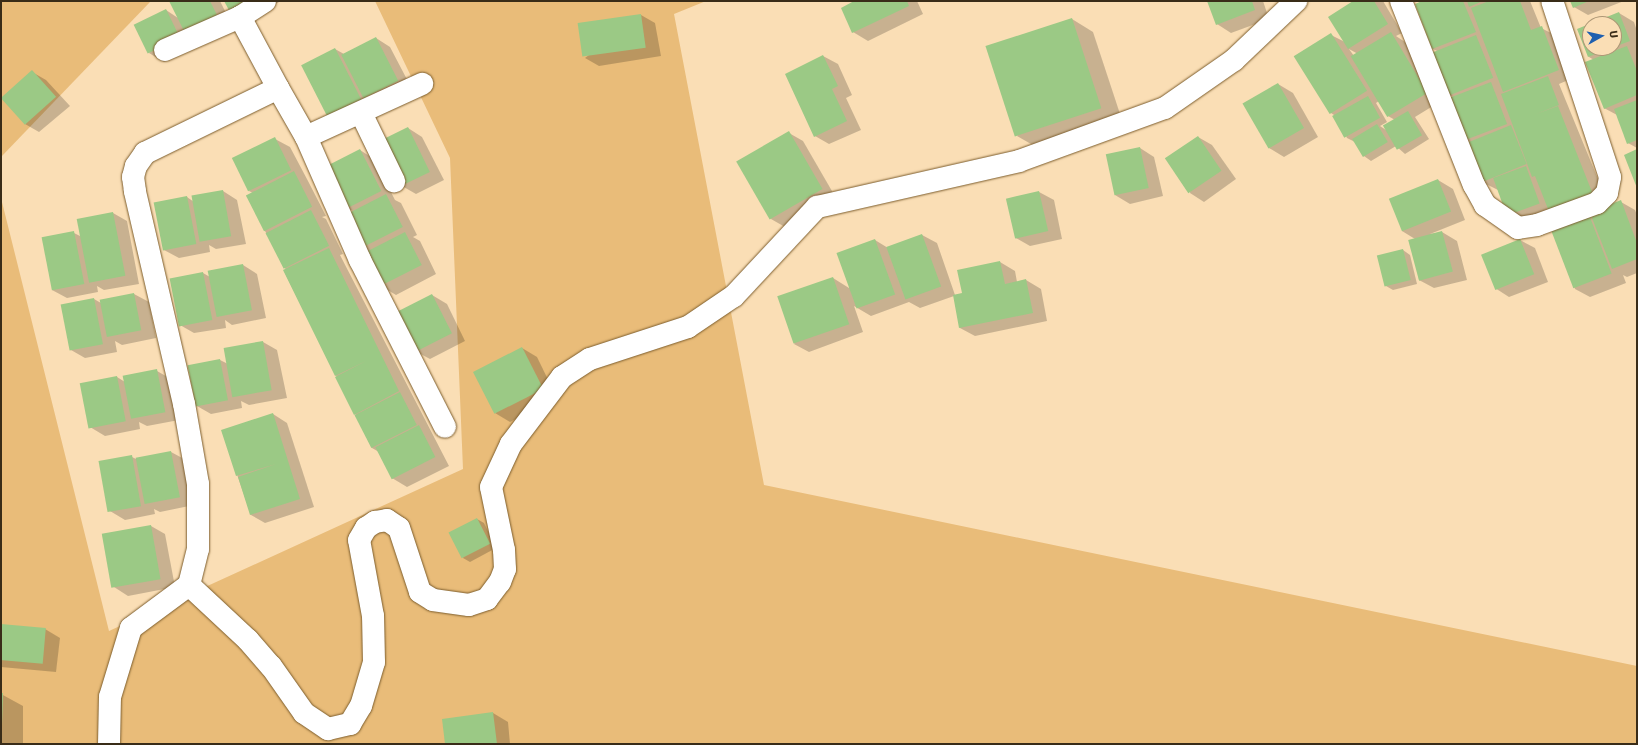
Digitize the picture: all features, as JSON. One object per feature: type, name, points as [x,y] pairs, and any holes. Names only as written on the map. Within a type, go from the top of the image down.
[{"type":"street","points":[[165,50],[240,17],[265,1]]},
{"type":"street","points":[[188,585],[248,640],[271,666],[304,713],[328,729],[350,724],[361,706],[374,662],[373,616],[359,540],[366,528],[375,522],[387,520],[399,528],[420,592],[433,600],[469,605],[487,599],[500,582],[505,569],[504,550],[491,487],[511,444],[562,377],[590,359],[688,328],[734,296],[817,207],[1019,161],[1165,108],[1234,60],[1296,1]]},
{"type":"street","points":[[1401,1],[1474,185],[1485,205],[1518,228],[1537,225],[1597,203],[1607,193],[1610,176],[1552,1]]},
{"type":"street","points":[[240,17],[306,137],[360,260],[445,427]]},
{"type":"street","points":[[306,137],[422,84]]},
{"type":"street","points":[[109,744],[110,697],[132,628],[188,585],[198,549],[198,484],[184,404],[133,177],[139,159],[145,153],[278,88]]},
{"type":"street","points":[[361,113],[394,181]]},
{"type":"shaded area","points":[[1,1],[151,1],[1,157]]},
{"type":"shaded area","points":[[375,1],[706,1],[674,14],[764,485],[1637,666],[1637,744],[1,744],[1,198],[109,631],[463,469],[450,158]]},
{"type":"building","points":[[169,1],[210,1],[219,19],[186,35]]},
{"type":"building","points":[[224,1],[251,1],[230,12]]},
{"type":"building","points":[[854,1],[907,1],[909,6],[852,33],[841,8]]},
{"type":"building","points":[[1207,1],[1252,1],[1255,10],[1216,25]]},
{"type":"building","points":[[1353,1],[1374,1],[1388,24],[1348,49],[1328,17]]},
{"type":"building","points":[[1422,1],[1463,1],[1476,32],[1432,49],[1415,4]]},
{"type":"building","points":[[1467,1],[1483,1],[1469,7]]},
{"type":"building","points":[[1489,1],[1520,1],[1531,30],[1542,26],[1559,70],[1503,92],[1471,8]]},
{"type":"building","points":[[1570,1],[1589,1],[1573,8]]},
{"type":"building","points":[[166,9],[180,38],[148,54],[134,25]]},
{"type":"building","points":[[1619,12],[1621,16],[1609,16]]},
{"type":"building","points":[[641,14],[646,48],[582,57],[578,23]]},
{"type":"building","points":[[1072,18],[1101,108],[1015,136],[985,46]]},
{"type":"building","points":[[1622,20],[1630,41],[1622,44]]},
{"type":"building","points":[[1582,27],[1582,42],[1577,29]]},
{"type":"building","points":[[1391,32],[1428,93],[1387,117],[1351,56]]},
{"type":"building","points":[[1331,33],[1367,91],[1330,114],[1294,56]]},
{"type":"building","points":[[1476,35],[1493,78],[1450,95],[1432,53]]},
{"type":"building","points":[[376,37],[398,81],[363,98],[341,55]]},
{"type":"building","points":[[1627,46],[1637,71],[1637,95],[1604,109],[1585,62],[1601,56],[1622,56],[1622,48]]},
{"type":"building","points":[[335,48],[362,101],[328,118],[301,65]]},
{"type":"building","points":[[823,55],[838,86],[832,89],[847,121],[814,137],[785,74]]},
{"type":"building","points":[[32,70],[56,97],[25,125],[1,98]]},
{"type":"building","points":[[1548,76],[1559,105],[1536,114],[1558,106],[1594,197],[1550,214],[1535,176],[1532,177],[1501,94]]},
{"type":"building","points":[[1491,82],[1507,124],[1463,141],[1447,99]]},
{"type":"building","points":[[1278,83],[1304,128],[1268,149],[1242,104]]},
{"type":"building","points":[[1368,96],[1380,118],[1344,138],[1332,116]]},
{"type":"building","points":[[1637,100],[1637,140],[1627,144],[1614,109]]},
{"type":"building","points":[[1408,111],[1422,135],[1397,150],[1383,126]]},
{"type":"building","points":[[1377,124],[1388,142],[1363,157],[1352,139]]},
{"type":"building","points":[[1511,125],[1527,164],[1482,182],[1466,143]]},
{"type":"building","points":[[408,127],[430,172],[399,187],[377,142]]},
{"type":"building","points":[[789,131],[822,189],[770,220],[736,162]]},
{"type":"building","points":[[1198,136],[1221,171],[1188,193],[1165,158]]},
{"type":"building","points":[[275,137],[291,170],[248,191],[232,158]]},
{"type":"building","points":[[1140,147],[1149,188],[1114,195],[1106,154]]},
{"type":"building","points":[[360,149],[381,191],[347,209],[325,167]]},
{"type":"building","points":[[1637,149],[1637,188],[1624,155]]},
{"type":"building","points":[[1526,166],[1540,204],[1507,216],[1493,178]]},
{"type":"building","points":[[294,171],[312,207],[264,231],[246,196]]},
{"type":"building","points":[[1438,179],[1451,211],[1402,231],[1389,199]]},
{"type":"building","points":[[223,190],[231,236],[200,242],[191,196]]},
{"type":"building","points":[[1039,191],[1048,231],[1015,239],[1006,199]]},
{"type":"building","points":[[386,194],[403,227],[362,248],[345,215]]},
{"type":"building","points":[[187,196],[196,244],[163,251],[154,202]]},
{"type":"building","points":[[1621,200],[1637,243],[1637,259],[1612,269],[1590,213]]},
{"type":"building","points":[[311,210],[329,246],[284,269],[266,233]]},
{"type":"building","points":[[113,212],[125,276],[89,283],[77,219]]},
{"type":"building","points":[[1588,212],[1612,274],[1573,288],[1550,227]]},
{"type":"building","points":[[74,231],[84,284],[52,290],[42,237]]},
{"type":"building","points":[[1442,231],[1453,272],[1419,281],[1408,240]]},
{"type":"building","points":[[405,232],[422,265],[381,286],[364,253]]},
{"type":"building","points":[[922,234],[941,287],[905,300],[886,247]]},
{"type":"building","points":[[875,239],[895,294],[857,308],[836,253]]},
{"type":"building","points":[[1520,239],[1534,274],[1495,290],[1481,255]]},
{"type":"building","points":[[329,248],[399,391],[354,415],[335,377],[366,361],[335,376],[283,270]]},
{"type":"building","points":[[1403,249],[1411,280],[1385,287],[1377,256]]},
{"type":"building","points":[[1000,261],[1005,284],[1026,279],[1033,313],[959,328],[953,295],[962,293],[957,270]]},
{"type":"building","points":[[243,264],[252,310],[217,317],[208,271]]},
{"type":"building","points":[[203,272],[212,320],[179,327],[170,278]]},
{"type":"building","points":[[833,277],[849,324],[793,343],[777,296]]},
{"type":"building","points":[[134,293],[141,330],[107,337],[100,300]]},
{"type":"building","points":[[432,294],[452,333],[415,352],[395,313]]},
{"type":"building","points":[[94,298],[103,344],[70,351],[61,304]]},
{"type":"building","points":[[263,341],[272,390],[232,397],[224,348]]},
{"type":"building","points":[[522,347],[543,389],[494,414],[473,372]]},
{"type":"building","points":[[220,359],[228,400],[196,407],[188,365]]},
{"type":"building","points":[[157,369],[165,412],[131,419],[123,376]]},
{"type":"building","points":[[117,376],[126,421],[88,428],[80,383]]},
{"type":"building","points":[[400,392],[417,425],[371,448],[355,415]]},
{"type":"building","points":[[273,413],[300,499],[250,515],[238,477],[276,464],[236,476],[221,430]]},
{"type":"building","points":[[419,425],[435,457],[392,479],[375,447]]},
{"type":"building","points":[[171,451],[180,497],[145,504],[136,458]]},
{"type":"building","points":[[132,455],[141,506],[108,512],[99,461]]},
{"type":"building","points":[[477,518],[490,544],[462,558],[448,533]]},
{"type":"building","points":[[151,525],[161,579],[111,588],[102,534]]},
{"type":"building","points":[[1,624],[46,628],[43,664],[1,660]]},
{"type":"building","points":[[1,693],[3,693],[2,726],[1,726]]},
{"type":"building","points":[[493,712],[497,744],[445,744],[442,719]]}]
